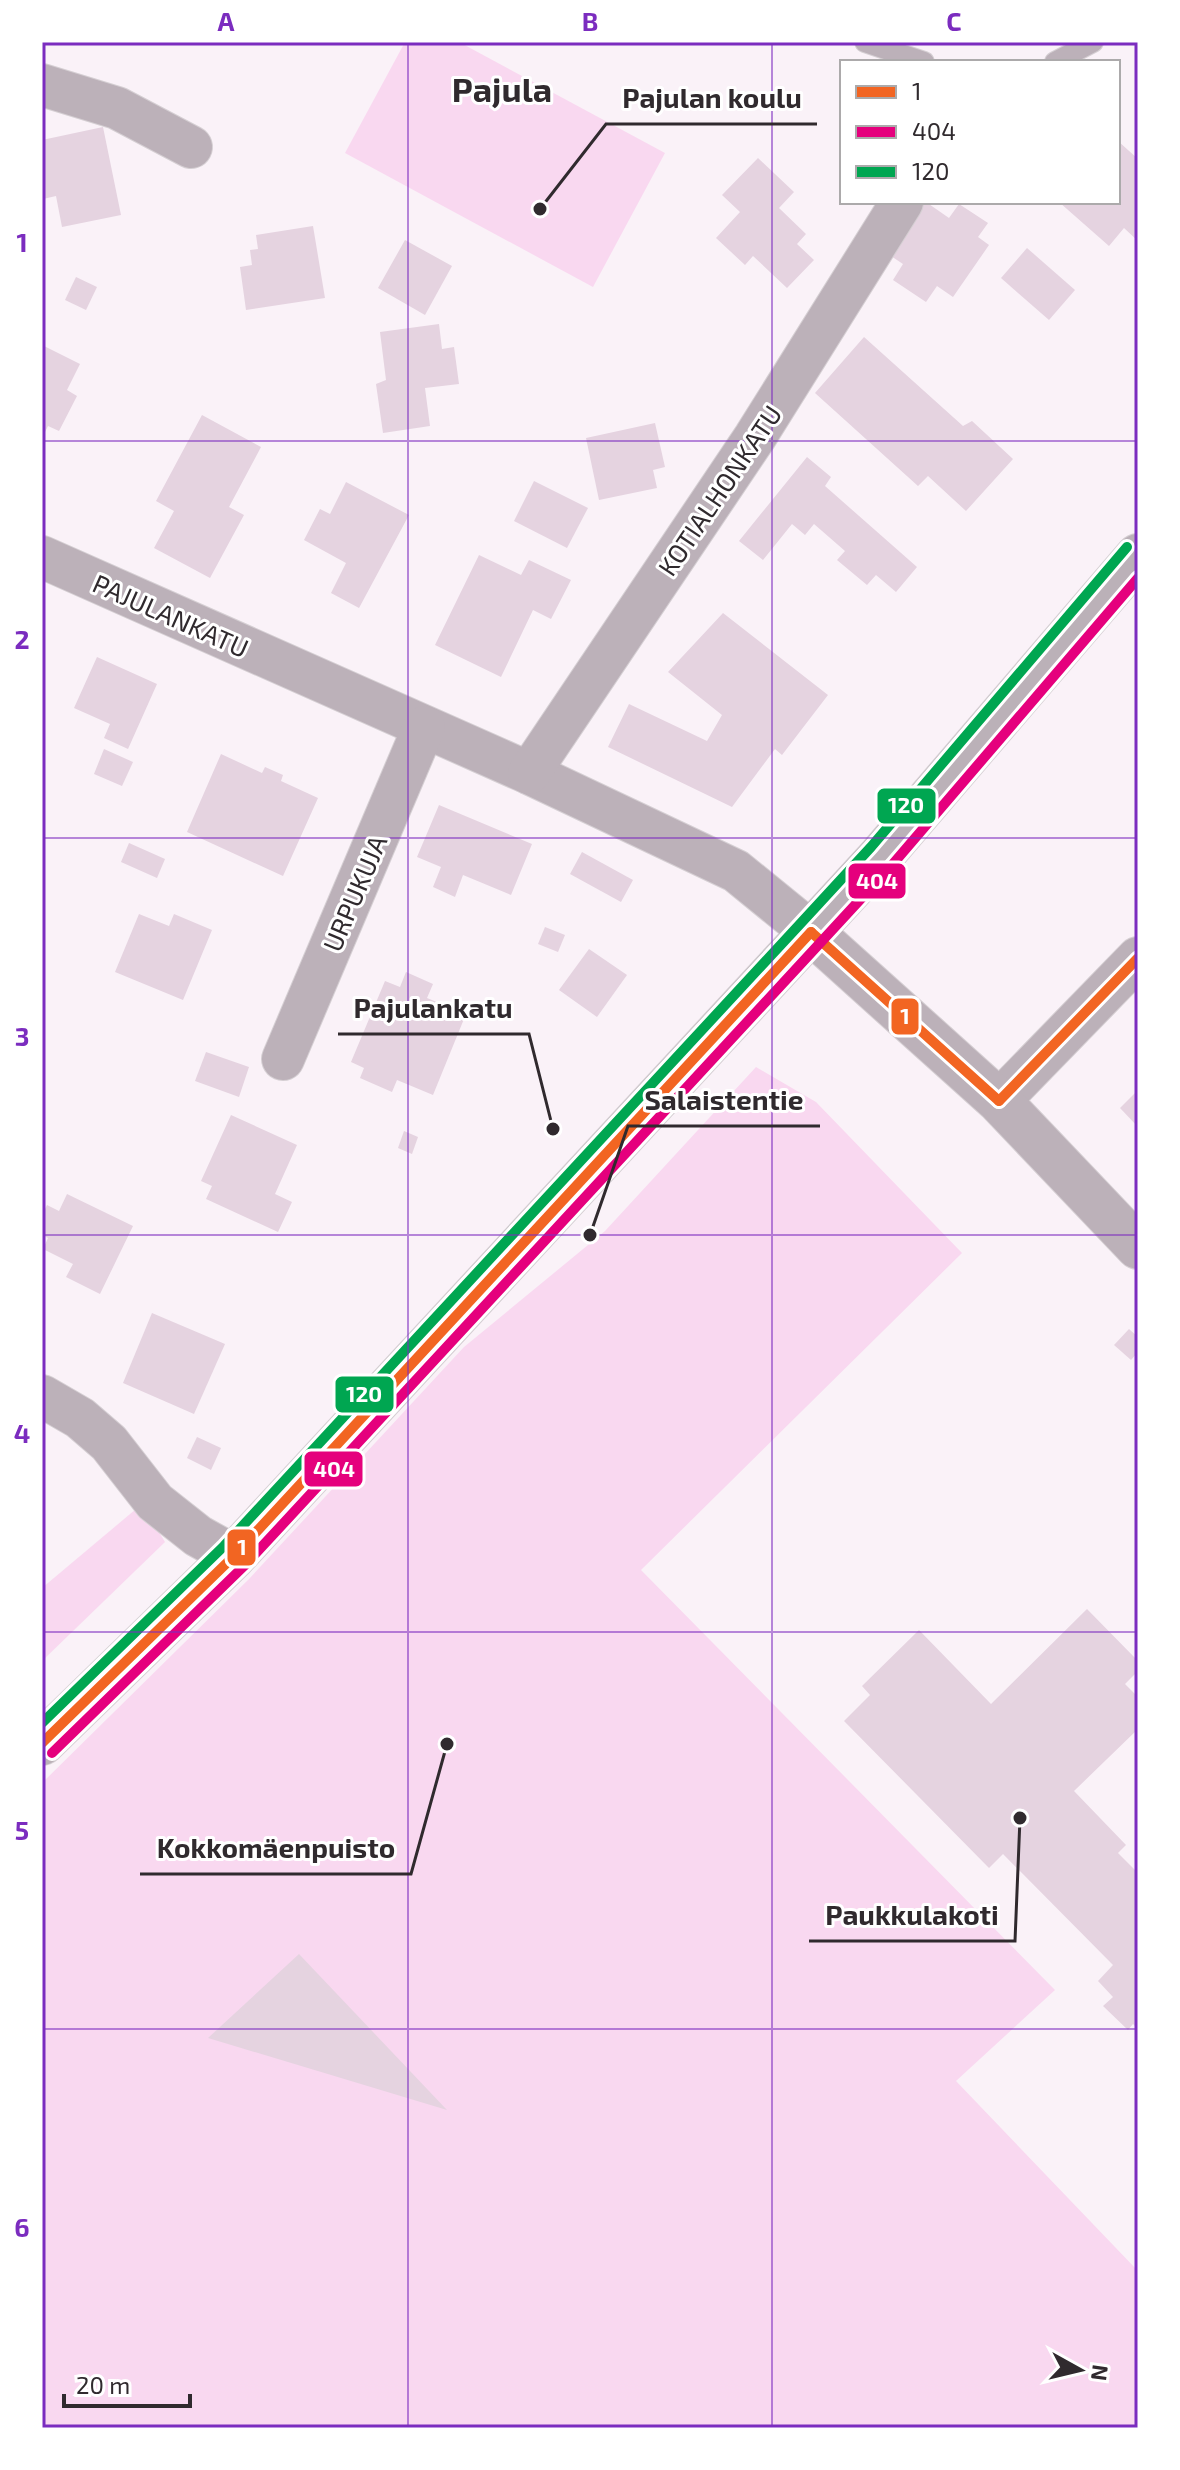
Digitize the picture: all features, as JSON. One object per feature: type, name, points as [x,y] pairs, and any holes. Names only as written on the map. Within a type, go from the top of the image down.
[{"type":"main road","points":[[42,1743],[234,1556],[811,932],[881,856],[1138,556]]},
{"type":"street","points":[[42,85],[117,108],[191,147]]},
{"type":"street","name":"KOTIALHONKATU","points":[[529,773],[755,437],[901,204]]},
{"type":"street","name":"PAJULANKATU","points":[[42,557],[529,773],[736,871],[811,932]]},
{"type":"street","points":[[42,590],[83,576]]},
{"type":"street","name":"URPUKUJA","points":[[283,1059],[424,727]]},
{"type":"street","points":[[811,932],[999,1101],[1138,1247]]},
{"type":"street","points":[[999,1101],[1138,958]]},
{"type":"street","points":[[42,1396],[80,1418],[109,1443],[155,1502],[198,1536],[234,1556]]},
{"type":"lane","points":[[865,42],[918,60]]},
{"type":"lane","points":[[1059,60],[1093,42]]},
{"type":"shaded area","points":[[405,42],[459,42],[665,153],[593,287],[345,153]]},
{"type":"shaded area","points":[[756,1067],[816,1102],[962,1253],[641,1570],[1055,1990],[956,2081],[1138,2271],[1138,2428],[42,2428],[42,1783],[249,1579],[464,1347],[605,1231]]},
{"type":"shaded area","points":[[142,1504],[165,1542],[42,1661],[42,1588]]},
{"type":"building","points":[[103,127],[121,215],[62,227],[56,196],[43,199],[42,140]]},
{"type":"building","points":[[1120,143],[1138,159],[1138,241],[1124,228],[1109,246],[1061,204],[1120,204]]},
{"type":"building","points":[[758,158],[794,192],[779,208],[806,234],[797,244],[814,260],[787,288],[753,256],[745,265],[716,238],[740,212],[722,195]]},
{"type":"building","points":[[914,204],[929,204],[949,218],[959,204],[988,223],[978,237],[989,245],[953,297],[937,286],[926,302],[893,280],[903,264],[882,250]]},
{"type":"building","points":[[313,226],[325,298],[246,310],[240,267],[252,265],[250,250],[258,249],[256,235]]},
{"type":"building","points":[[405,240],[452,266],[425,315],[378,288]]},
{"type":"building","points":[[1027,248],[1075,290],[1049,320],[1001,278]]},
{"type":"building","points":[[76,277],[97,287],[86,310],[65,300]]},
{"type":"building","points":[[439,324],[442,349],[454,347],[459,384],[425,388],[430,426],[383,433],[376,384],[386,380],[380,332]]},
{"type":"building","points":[[864,337],[963,426],[972,421],[1013,459],[966,511],[928,476],[918,486],[815,393]]},
{"type":"building","points":[[42,345],[80,364],[67,390],[77,396],[59,431],[48,426],[42,438]]},
{"type":"building","points":[[202,415],[261,447],[229,507],[244,515],[210,578],[154,548],[174,511],[156,501]]},
{"type":"building","points":[[655,423],[665,467],[653,470],[657,488],[599,500],[586,438]]},
{"type":"building","points":[[807,457],[831,477],[825,486],[917,567],[896,592],[876,575],[867,585],[837,560],[845,551],[814,524],[805,535],[792,524],[763,560],[739,541]]},
{"type":"building","points":[[534,481],[588,508],[567,548],[514,521]]},
{"type":"building","points":[[346,482],[409,515],[359,608],[331,593],[346,563],[304,540],[320,509],[330,514]]},
{"type":"building","points":[[479,555],[521,575],[529,560],[571,580],[551,619],[533,610],[501,677],[435,645]]},
{"type":"building","points":[[723,613],[828,695],[782,755],[775,749],[732,807],[608,747],[629,704],[707,741],[722,715],[668,672]]},
{"type":"building","points":[[97,657],[157,684],[128,749],[104,738],[110,724],[74,708]]},
{"type":"building","points":[[104,749],[133,762],[122,786],[94,774]]},
{"type":"building","points":[[221,754],[262,773],[265,767],[283,775],[281,781],[318,798],[283,876],[187,832]]},
{"type":"building","points":[[439,805],[532,844],[511,895],[463,875],[455,897],[433,887],[441,867],[417,857]]},
{"type":"building","points":[[129,843],[165,859],[157,878],[121,862]]},
{"type":"building","points":[[582,852],[633,880],[621,902],[570,874]]},
{"type":"building","points":[[139,914],[169,926],[174,914],[212,930],[183,1000],[115,972]]},
{"type":"building","points":[[545,927],[565,935],[558,952],[538,944]]},
{"type":"building","points":[[589,949],[627,975],[597,1017],[559,990]]},
{"type":"building","points":[[406,972],[433,984],[427,998],[466,1014],[433,1095],[397,1080],[392,1092],[360,1078],[364,1068],[351,1062],[385,981],[400,987]]},
{"type":"building","points":[[206,1052],[249,1067],[239,1097],[195,1081]]},
{"type":"building","points":[[1138,1090],[1138,1127],[1120,1108]]},
{"type":"building","points":[[231,1115],[297,1145],[275,1194],[292,1202],[278,1232],[206,1199],[212,1186],[201,1181]]},
{"type":"building","points":[[404,1131],[418,1137],[412,1154],[398,1148]]},
{"type":"building","points":[[67,1194],[133,1226],[100,1294],[66,1277],[73,1264],[43,1249],[48,1238],[42,1235],[42,1215],[47,1205],[59,1211]]},
{"type":"building","points":[[152,1313],[225,1344],[194,1414],[123,1383]]},
{"type":"building","points":[[1129,1329],[1138,1337],[1138,1352],[1131,1360],[1114,1345]]},
{"type":"building","points":[[197,1437],[221,1448],[211,1470],[187,1458]]},
{"type":"building","points":[[1087,1609],[1138,1661],[1138,1671],[1125,1684],[1138,1697],[1138,1729],[1074,1791],[1126,1845],[1118,1853],[1138,1873],[1138,2029],[1133,2024],[1128,2030],[1103,2006],[1113,1997],[1098,1981],[1113,1965],[1003,1854],[989,1868],[844,1721],[870,1695],[862,1686],[919,1630],[991,1704]]},
{"type":"building","points":[[299,1954],[447,2110],[208,2038]]},
{"type":"transit line","name":"120","points":[[42,1723],[224,1546],[801,923],[871,847],[1127,547]]},
{"type":"transit line","name":"404","points":[[52,1753],[244,1566],[821,942],[892,865],[1138,578]]},
{"type":"transit line","name":"1","points":[[811,932],[999,1101]]},
{"type":"transit line","name":"1","points":[[42,1743],[234,1556],[811,932]]},
{"type":"transit line","name":"1","points":[[999,1101],[1138,958]]},
{"type":"place","name":"Pajulan koulu","points":[[540,209]]},
{"type":"place","name":"Pajulankatu","points":[[553,1129]]},
{"type":"place","name":"Salaistentie","points":[[590,1235]]},
{"type":"place","name":"Kokkomäenpuisto","points":[[447,1744]]},
{"type":"place","name":"Paukkulakoti","points":[[1020,1818]]},
{"type":"district","name":"Pajula","points":[[502,88]]}]
